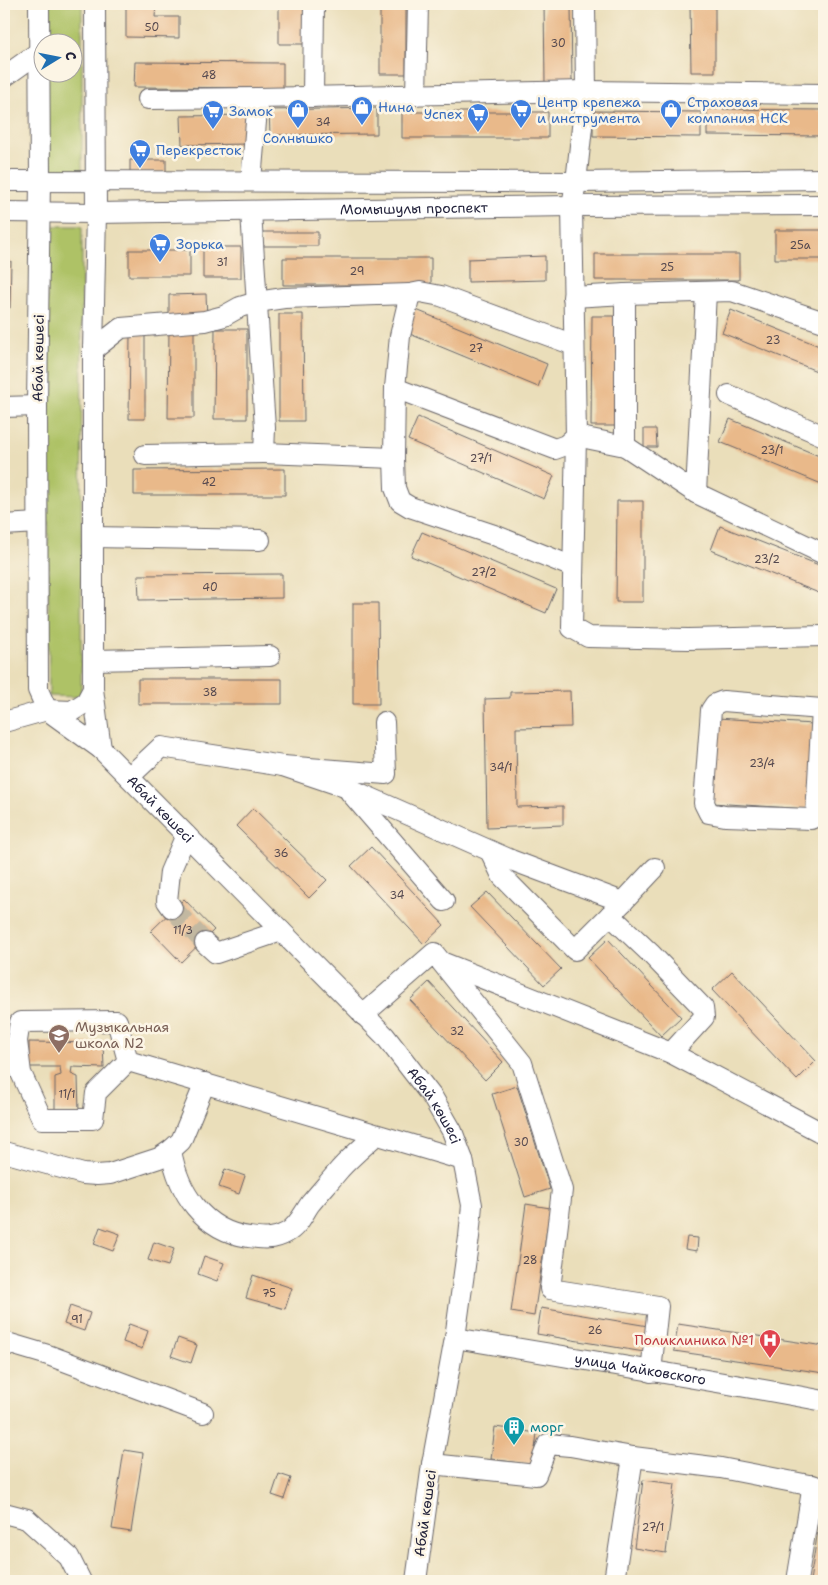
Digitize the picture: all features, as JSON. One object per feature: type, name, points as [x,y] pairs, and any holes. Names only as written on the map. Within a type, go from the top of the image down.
[{"type":"street","name":"Абай көшесі","points":[[39,4],[39,32]]},
{"type":"street","points":[[94,4],[96,213],[93,350],[93,689],[101,749]]},
{"type":"street","points":[[313,97],[314,4]]},
{"type":"street","points":[[416,94],[418,4]]},
{"type":"street","points":[[586,4],[586,91],[572,206],[576,436],[572,628],[588,636],[688,639],[824,636]]},
{"type":"street","points":[[4,78],[32,57]]},
{"type":"street","name":"Абай көшесі","points":[[39,82],[40,212],[37,406],[38,690],[47,710],[101,749],[385,1036],[434,1098],[452,1131],[463,1160],[472,1205],[455,1338],[432,1464],[416,1581]]},
{"type":"street","points":[[148,99],[586,91],[824,94]]},
{"type":"street","points":[[250,182],[258,98]]},
{"type":"street","name":"Момышулы проспект","points":[[4,181],[576,182],[824,179]]},
{"type":"street","name":"Момышулы проспект","points":[[4,212],[251,212],[572,206],[824,205]]},
{"type":"street","points":[[251,212],[265,428],[264,454]]},
{"type":"street","points":[[573,297],[732,291],[824,322]]},
{"type":"street","points":[[93,350],[121,328],[205,321],[224,316],[240,307],[257,302],[284,298],[410,294],[420,292],[441,296],[574,345]]},
{"type":"street","points":[[696,493],[706,292]]},
{"type":"street","points":[[410,294],[400,336],[396,388],[395,488],[400,501],[410,507],[494,535],[573,567]]},
{"type":"street","points":[[625,294],[625,446]]},
{"type":"street","points":[[396,388],[555,449],[566,445],[576,436]]},
{"type":"street","points":[[729,395],[824,436]]},
{"type":"street","points":[[4,407],[37,406]]},
{"type":"street","points":[[576,436],[625,446],[696,493],[824,554]]},
{"type":"street","points":[[145,455],[264,454],[394,458]]},
{"type":"street","points":[[4,525],[37,523]]},
{"type":"street","points":[[93,537],[260,540]]},
{"type":"street","points":[[94,660],[270,656]]},
{"type":"street","points":[[4,722],[47,710],[72,710],[86,702],[93,689]]},
{"type":"street","points":[[723,701],[823,709],[815,818],[725,816],[709,813],[704,804],[711,710],[715,704],[723,701]]},
{"type":"street","points":[[129,777],[161,747],[283,766],[386,774],[384,722]]},
{"type":"street","points":[[283,766],[348,788],[617,908],[650,953],[703,1008],[704,1017],[671,1053]]},
{"type":"street","points":[[348,788],[444,901]]},
{"type":"street","points":[[172,908],[166,901],[170,872],[186,836]]},
{"type":"street","points":[[490,851],[502,876],[575,950],[655,868]]},
{"type":"street","points":[[205,943],[216,953],[281,932]]},
{"type":"street","points":[[363,1015],[434,952],[522,1063],[562,1190],[550,1289],[658,1306],[651,1372]]},
{"type":"street","points":[[442,962],[671,1053],[824,1134]]},
{"type":"street","points":[[117,1021],[128,1061],[96,1093],[93,1119],[42,1119],[21,1073],[17,1041],[20,1022],[117,1021]]},
{"type":"street","points":[[128,1061],[463,1160]]},
{"type":"street","points":[[4,1152],[83,1174],[97,1175],[110,1174],[159,1158],[181,1141],[205,1083]]},
{"type":"street","points":[[170,1150],[181,1186],[191,1202],[205,1218],[222,1229],[240,1236],[262,1239],[287,1233],[298,1223],[309,1205],[341,1168],[376,1135]]},
{"type":"street","name":"улица Чайковского","points":[[455,1338],[651,1372],[726,1382],[824,1401]]},
{"type":"street","points":[[4,1342],[48,1355],[202,1413]]},
{"type":"street","points":[[432,1464],[536,1475],[548,1444],[722,1468],[819,1486],[797,1581]]},
{"type":"street","points":[[614,1581],[633,1457]]},
{"type":"street","points":[[4,1513],[27,1519],[69,1557],[81,1581]]},
{"type":"green space","points":[[46,4],[82,4],[82,32],[46,32]]},
{"type":"green space","points":[[46,82],[82,82],[82,172],[46,173]]},
{"type":"green space","points":[[47,226],[82,226],[81,697],[49,696]]},
{"type":"building","points":[[126,4],[156,4],[155,17],[179,17],[179,38],[126,37]]},
{"type":"building","points":[[279,4],[305,4],[305,44],[279,44]]},
{"type":"building","points":[[380,4],[406,4],[406,74],[380,74]]},
{"type":"building","points":[[544,4],[571,4],[572,83],[545,84]]},
{"type":"building","points":[[690,4],[715,4],[715,72],[691,72]]},
{"type":"building","points":[[135,62],[283,63],[283,88],[134,87]]},
{"type":"building","points":[[377,108],[377,134],[270,135],[269,110]]},
{"type":"building","points":[[707,109],[824,110],[824,136],[707,135]]},
{"type":"building","points":[[593,111],[701,112],[701,137],[593,136]]},
{"type":"building","points":[[402,112],[548,112],[548,138],[402,138]]},
{"type":"building","points":[[251,115],[251,144],[182,145],[181,116]]},
{"type":"building","points":[[130,160],[166,160],[166,172],[130,173]]},
{"type":"building","points":[[775,230],[824,230],[824,259],[775,259]]},
{"type":"building","points":[[262,232],[318,232],[318,246],[262,246]]},
{"type":"building","points":[[203,247],[241,247],[241,278],[203,278]]},
{"type":"building","name":"Зорька","points":[[129,250],[190,250],[190,276],[129,276]]},
{"type":"building","points":[[595,254],[739,254],[739,280],[595,280]]},
{"type":"building","points":[[545,256],[545,280],[468,282],[468,259]]},
{"type":"building","points":[[283,258],[431,258],[431,285],[283,285]]},
{"type":"building","points":[[4,261],[11,261],[10,308],[4,308]]},
{"type":"building","points":[[206,294],[207,318],[169,319],[169,295]]},
{"type":"building","points":[[414,309],[547,364],[538,387],[405,332]]},
{"type":"building","points":[[731,310],[824,348],[824,374],[722,333]]},
{"type":"building","points":[[279,314],[303,314],[304,421],[279,421]]},
{"type":"building","points":[[592,316],[617,316],[617,426],[591,426]]},
{"type":"building","points":[[169,329],[194,329],[194,418],[168,418]]},
{"type":"building","points":[[215,329],[247,329],[247,419],[214,419]]},
{"type":"building","points":[[145,334],[145,419],[129,419],[130,335]]},
{"type":"building","points":[[418,417],[554,476],[544,499],[408,440]]},
{"type":"building","points":[[730,419],[824,458],[824,485],[720,442]]},
{"type":"building","points":[[644,429],[656,429],[657,447],[644,447]]},
{"type":"building","points":[[285,469],[285,495],[134,495],[134,470]]},
{"type":"building","points":[[617,501],[643,501],[643,602],[616,602]]},
{"type":"building","points":[[720,526],[824,567],[824,595],[711,550]]},
{"type":"building","points":[[422,532],[556,589],[546,613],[411,556]]},
{"type":"building","points":[[282,574],[282,598],[139,600],[138,575]]},
{"type":"building","points":[[353,603],[378,603],[379,704],[353,704]]},
{"type":"building","points":[[138,679],[282,679],[282,704],[138,704]]},
{"type":"building","points":[[570,691],[571,727],[516,728],[517,807],[563,806],[563,825],[487,828],[485,699],[510,698],[510,692]]},
{"type":"building","points":[[717,718],[813,724],[808,809],[712,803]]},
{"type":"building","points":[[253,808],[327,880],[309,898],[236,826]]},
{"type":"building","points":[[371,847],[444,925],[424,944],[351,866]]},
{"type":"building","points":[[487,892],[561,969],[544,985],[470,907]]},
{"type":"building","points":[[184,899],[214,930],[181,962],[151,931]]},
{"type":"building","points":[[608,939],[681,1017],[661,1036],[588,958]]},
{"type":"building","points":[[732,971],[816,1061],[797,1080],[712,990]]},
{"type":"building","points":[[429,982],[503,1062],[485,1080],[410,1000]]},
{"type":"building","points":[[29,1042],[103,1043],[104,1068],[72,1067],[71,1074],[78,1077],[79,1112],[55,1111],[55,1077],[61,1075],[60,1067],[29,1067]]},
{"type":"building","points":[[517,1086],[550,1189],[525,1197],[492,1094]]},
{"type":"building","points":[[225,1169],[245,1176],[239,1194],[219,1187]]},
{"type":"building","points":[[526,1204],[550,1208],[534,1316],[511,1312]]},
{"type":"building","points":[[100,1227],[120,1234],[113,1251],[94,1244]]},
{"type":"building","points":[[687,1237],[698,1238],[697,1251],[685,1249]]},
{"type":"building","points":[[154,1242],[174,1249],[168,1266],[148,1260]]},
{"type":"building","points":[[204,1256],[224,1263],[217,1281],[198,1274]]},
{"type":"building","points":[[253,1275],[292,1288],[285,1309],[246,1298]]},
{"type":"building","points":[[70,1306],[90,1313],[84,1331],[64,1324]]},
{"type":"building","points":[[541,1308],[654,1327],[650,1353],[537,1334]]},
{"type":"building","points":[[129,1324],[148,1331],[142,1349],[123,1342]]},
{"type":"building","points":[[678,1324],[824,1346],[824,1373],[674,1351]]},
{"type":"building","points":[[178,1338],[197,1345],[191,1363],[171,1356]]},
{"type":"building","name":"морг","points":[[495,1427],[537,1433],[533,1465],[491,1459]]},
{"type":"building","points":[[124,1450],[143,1453],[131,1532],[112,1529]]},
{"type":"building","points":[[279,1474],[291,1478],[284,1499],[272,1495]]},
{"type":"building","points":[[643,1480],[675,1484],[666,1553],[634,1548]]},
{"type":"building","points":[[822,1505],[824,1505],[824,1581],[810,1581]]},
{"type":"tunnel","points":[[172,908],[205,943]]},
{"type":"place","name":"Нина","points":[[362,126]]},
{"type":"place","name":"Солнышко","points":[[298,129]]},
{"type":"place","name":"Центр крепежа и инструмента","points":[[521,129]]},
{"type":"place","name":"Страховая компания НСК","points":[[671,129]]},
{"type":"place","name":"Замок","points":[[213,130]]},
{"type":"place","name":"Успех","points":[[478,133]]},
{"type":"place","name":"Перекресток","points":[[140,169]]},
{"type":"place","name":"Зорька","points":[[160,263]]},
{"type":"place","name":"Музыкальная школа N2","points":[[59,1054]]},
{"type":"place","name":"Поликлиника №1","points":[[770,1359]]},
{"type":"place","name":"морг","points":[[514,1446]]}]
